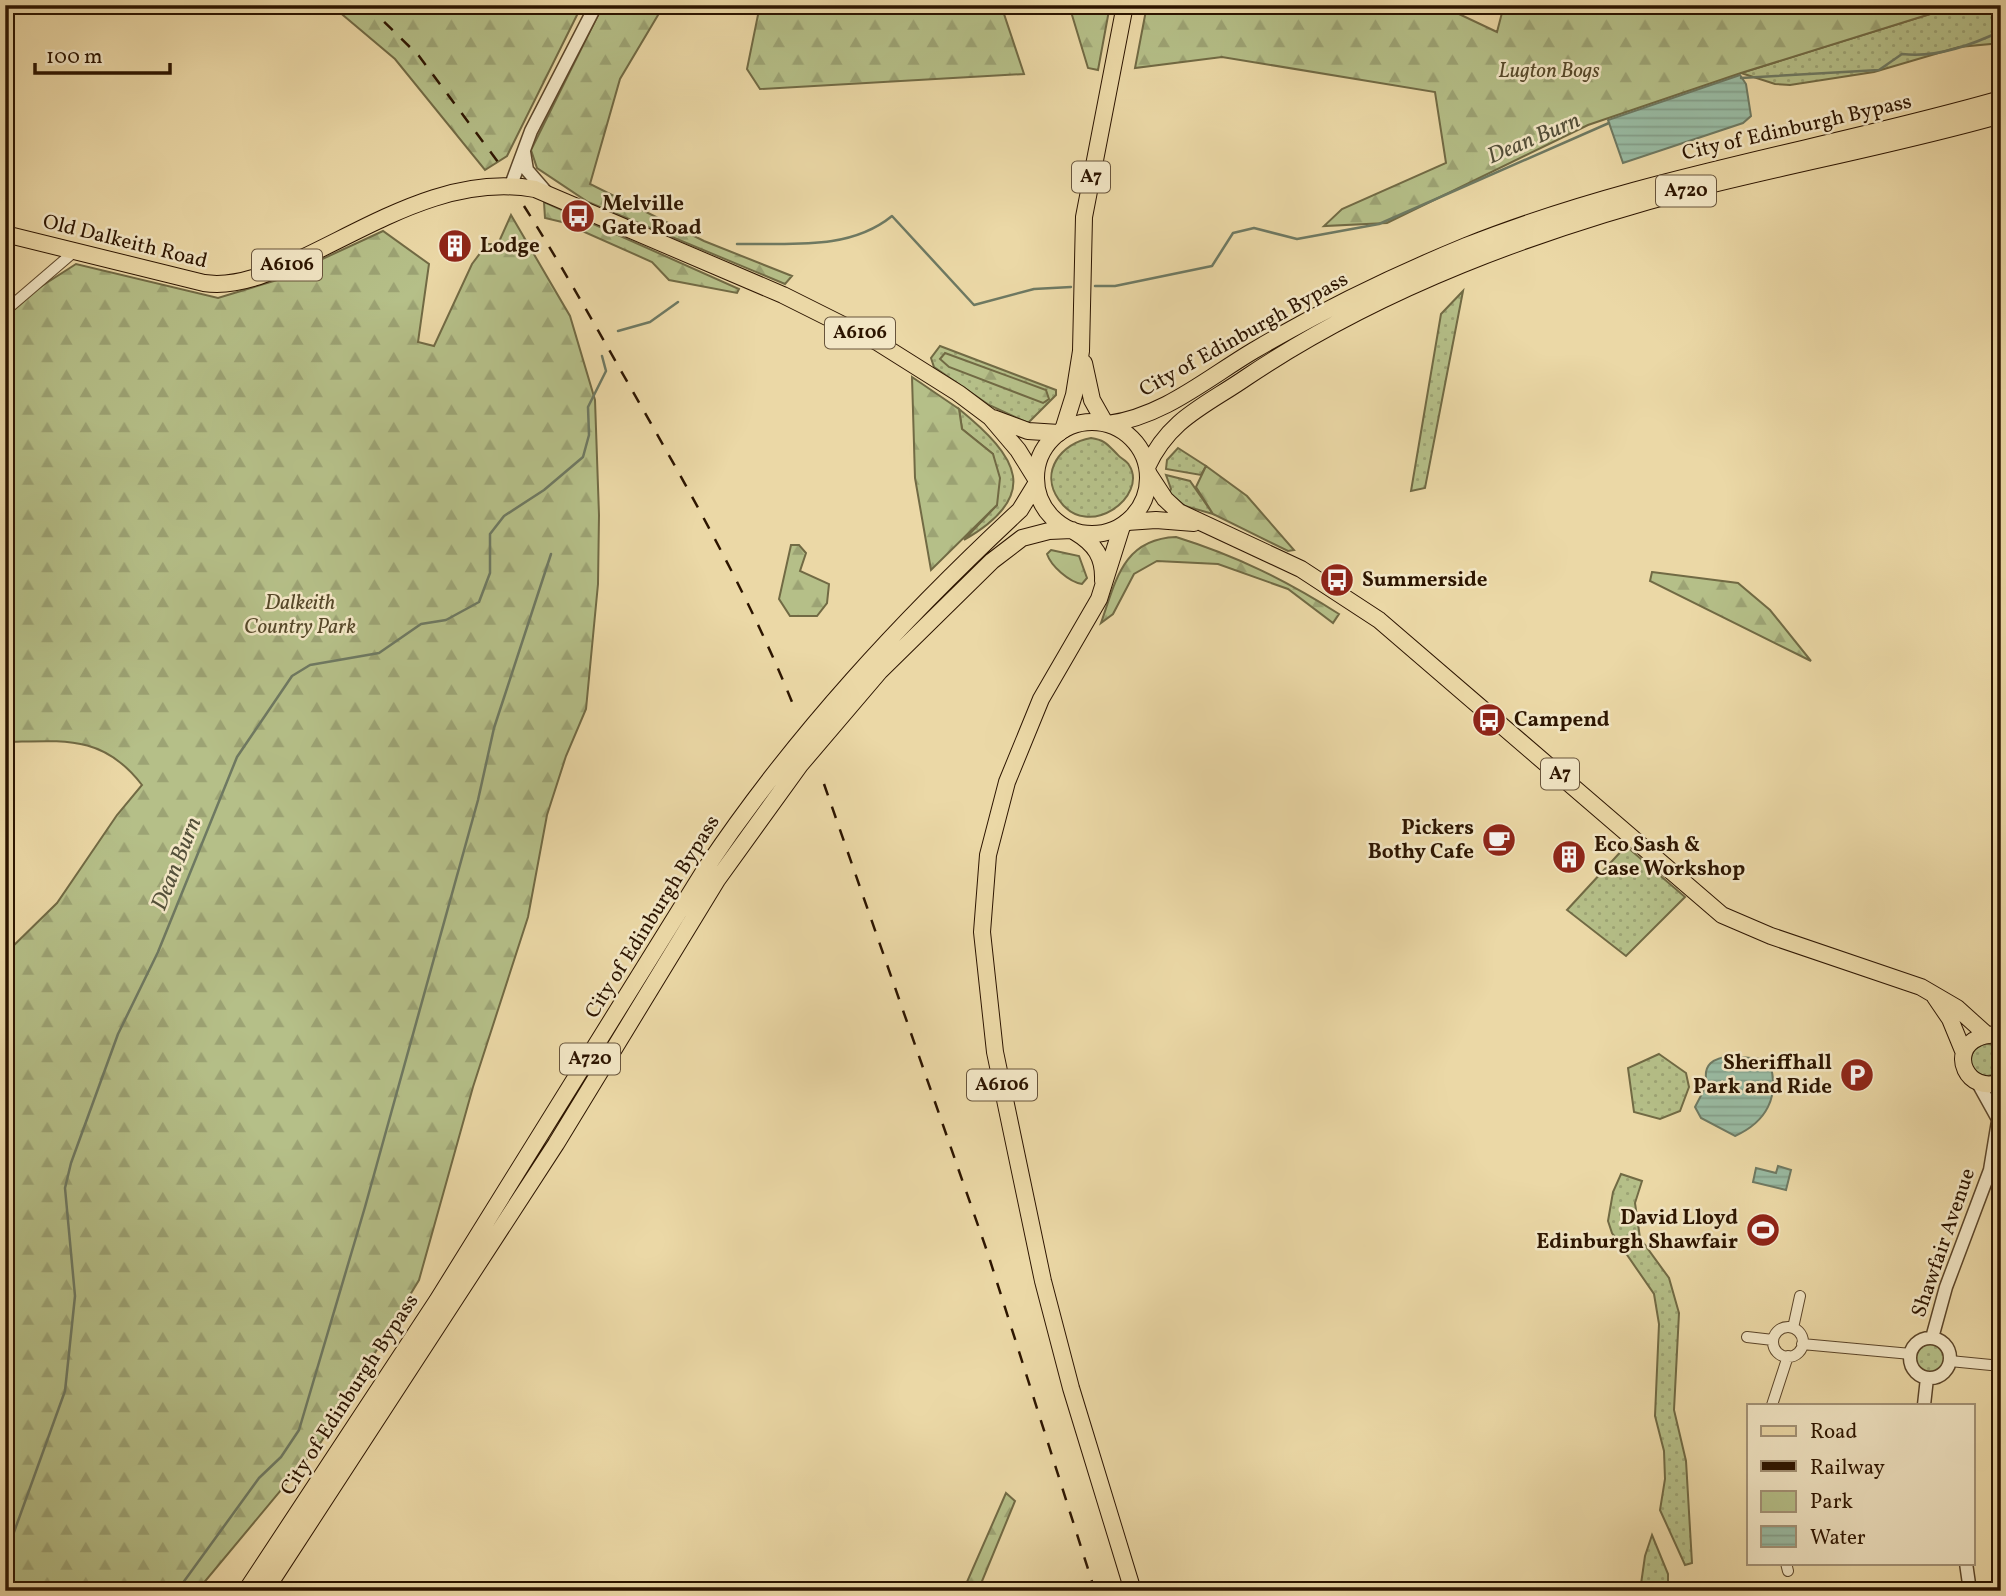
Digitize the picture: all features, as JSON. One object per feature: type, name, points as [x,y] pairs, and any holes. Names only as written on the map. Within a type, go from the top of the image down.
[{"type":"main road","name":"A7","points":[[1061,431],[1074,395],[1081,351],[1084,217],[1125,5]]},
{"type":"main road","name":"City of Edinburgh Bypass","points":[[1107,424],[1142,416],[1165,406],[1253,351],[1371,289],[1532,221],[1703,170],[1886,130],[2001,99]]},
{"type":"main road","name":"City of Edinburgh Bypass","points":[[1147,470],[1162,439],[1191,412],[1316,333],[1446,272],[1535,237],[1650,201],[2001,115]]},
{"type":"main road","name":"A6106","points":[[511,185],[548,193],[804,304],[915,365],[990,418],[1018,450],[1036,482]]},
{"type":"main road","name":"Old Dalkeith Road","points":[[5,234],[204,283],[230,284],[274,271],[440,195],[468,187],[511,185]]},
{"type":"main road","name":"A7","points":[[1081,351],[1091,398],[1107,424]]},
{"type":"main road","name":"A6106","points":[[990,418],[1028,431],[1061,431]]},
{"type":"main road","points":[[1081,423],[1107,424],[1133,440],[1147,470],[1145,495],[1125,524],[1101,533],[1074,531],[1061,525],[1044,507],[1036,482],[1042,451],[1061,431],[1081,423]]},
{"type":"main road","name":"A7","points":[[1147,470],[1172,506],[1204,524],[1301,569],[1379,620],[1472,696],[1696,895],[1723,915],[1932,992],[1957,1007],[1967,1018],[1996,1034]]},
{"type":"main road","name":"City of Edinburgh Bypass","points":[[246,1591],[437,1301],[706,868],[751,803],[866,663],[1020,510],[1036,482]]},
{"type":"main road","name":"A7","points":[[1125,524],[1156,520],[1204,524]]},
{"type":"main road","name":"A6106","points":[[1125,524],[1102,590],[1083,629],[1041,699],[1007,782],[988,855],[982,956],[995,1052],[1043,1281],[1133,1591]]},
{"type":"main road","name":"City of Edinburgh Bypass","points":[[265,1591],[376,1425],[556,1144],[717,880],[768,808],[880,671],[992,561],[1022,538],[1049,531],[1074,531]]},
{"type":"main road","name":"A6106","points":[[1074,531],[1087,539],[1101,555],[1102,590]]},
{"type":"main road","points":[[1932,992],[1950,1018],[1965,1053],[1968,1074],[1978,1083],[1993,1085],[2001,1082]]},
{"type":"main road","name":"A7","points":[[1965,1053],[1969,1044],[1996,1034]]},
{"type":"street","points":[[511,185],[525,144],[596,5]]},
{"type":"street","points":[[525,144],[527,170],[548,193]]},
{"type":"street","points":[[5,311],[75,251]]},
{"type":"street","points":[[1978,1083],[1998,1119]]},
{"type":"street","name":"Shawfair Avenue","points":[[1932,1338],[1946,1287],[1990,1170],[2001,1103]]},
{"type":"street","points":[[1793,1328],[1800,1296]]},
{"type":"street","points":[[1782,1328],[1793,1328],[1801,1334],[1802,1344],[1797,1353],[1788,1356],[1777,1352],[1773,1340],[1782,1328]]},
{"type":"street","points":[[1747,1337],[1773,1340]]},
{"type":"street","points":[[1927,1378],[1912,1367],[1910,1354],[1918,1342],[1932,1338],[1944,1343],[1950,1361]]},
{"type":"street","points":[[1802,1344],[1910,1354]]},
{"type":"street","points":[[1772,1404],[1788,1356]]},
{"type":"street","points":[[1950,1361],[2001,1366]]},
{"type":"street","points":[[1927,1378],[1942,1374],[1950,1361]]},
{"type":"street","points":[[1924,1404],[1927,1378]]},
{"type":"street","points":[[1966,1564],[1970,1591]]},
{"type":"green space","points":[[331,5],[582,5],[507,156],[485,170],[395,59]]},
{"type":"green space","points":[[603,5],[664,5],[620,79],[590,184],[704,241],[792,276],[785,284],[588,202],[537,168],[531,150]]},
{"type":"green space","points":[[760,5],[1001,5],[1024,74],[760,89],[747,69]]},
{"type":"green space","points":[[1069,5],[1110,5],[1098,70],[1088,68]]},
{"type":"green space","name":"Lugton Bogs","points":[[1147,5],[1440,5],[1497,32],[1504,5],[1959,5],[1741,73],[1588,125],[1387,223],[1324,226],[1342,209],[1446,163],[1435,92],[1222,57],[1135,68]]},
{"type":"green space","points":[[1959,5],[2001,5],[2001,43],[1959,47],[1874,72],[1790,85],[1775,84],[1741,73]]},
{"type":"green space","points":[[544,202],[739,289],[737,293],[669,280],[652,262],[562,222],[545,218]]},
{"type":"green space","name":"Dalkeith Country Park","points":[[511,215],[570,316],[595,400],[599,515],[598,584],[586,709],[566,756],[547,815],[528,917],[473,1087],[419,1280],[321,1442],[197,1591],[5,1591],[5,954],[57,903],[117,815],[142,785],[127,768],[97,749],[64,742],[5,742],[5,318],[34,291],[76,264],[218,298],[277,280],[383,231],[429,264],[418,342],[434,346],[472,264],[487,244],[498,244]]},
{"type":"green space","points":[[1463,291],[1425,488],[1411,491],[1441,314]]},
{"type":"green space","points":[[940,346],[1056,390],[1056,395],[1028,423],[989,405],[934,367],[931,358]]},
{"type":"green space","points":[[945,353],[1046,390],[1049,399],[1043,403],[949,367],[940,359]]},
{"type":"green space","points":[[912,377],[959,409],[962,429],[993,454],[1000,478],[997,505],[931,570],[915,478]]},
{"type":"green space","points":[[959,409],[996,443],[1013,476],[1012,491],[1004,507],[989,523],[964,540],[997,505],[993,454],[962,429]]},
{"type":"green space","points":[[1091,438],[1106,443],[1127,462],[1133,477],[1131,489],[1123,501],[1099,516],[1085,517],[1071,512],[1059,500],[1051,479],[1052,469],[1062,452]]},
{"type":"green space","points":[[1178,448],[1206,466],[1201,475],[1166,469],[1167,460]]},
{"type":"green space","points":[[1206,466],[1247,496],[1294,550],[1288,551],[1213,514],[1196,487]]},
{"type":"green space","points":[[1166,475],[1190,481],[1213,514],[1185,506],[1169,493],[1171,489]]},
{"type":"green space","points":[[1176,537],[1220,552],[1260,570],[1339,614],[1333,623],[1288,589],[1218,564],[1157,561],[1134,574],[1113,614],[1101,623],[1117,577],[1133,554],[1144,545]]},
{"type":"green space","points":[[791,545],[799,545],[806,553],[800,571],[829,584],[827,603],[817,616],[790,616],[779,599]]},
{"type":"green space","points":[[1051,550],[1079,556],[1087,578],[1082,584],[1066,577],[1056,568],[1047,554]]},
{"type":"green space","points":[[1652,572],[1738,583],[1770,610],[1811,661],[1650,581]]},
{"type":"green space","points":[[1626,846],[1685,897],[1626,956],[1567,910]]},
{"type":"green space","points":[[1987,1044],[1999,1048],[2003,1060],[1999,1072],[1987,1076],[1975,1072],[1971,1060],[1975,1048]]},
{"type":"green space","points":[[1659,1054],[1686,1073],[1689,1087],[1680,1111],[1660,1119],[1634,1112],[1628,1068]]},
{"type":"green space","points":[[1621,1174],[1642,1181],[1635,1203],[1640,1238],[1669,1278],[1679,1313],[1674,1410],[1686,1461],[1692,1563],[1685,1565],[1660,1510],[1665,1479],[1664,1451],[1655,1416],[1659,1324],[1654,1294],[1612,1233],[1608,1221],[1613,1192]]},
{"type":"green space","points":[[1931,1344],[1942,1348],[1946,1359],[1942,1370],[1931,1374],[1920,1370],[1916,1359],[1920,1348]]},
{"type":"green space","points":[[1006,1493],[1015,1501],[978,1591],[963,1591]]},
{"type":"green space","points":[[1652,1535],[1668,1574],[1668,1591],[1640,1591],[1645,1556]]},
{"type":"water","points":[[1740,75],[1746,84],[1751,116],[1743,123],[1623,163],[1608,120]]},
{"type":"water","points":[[1732,1056],[1760,1059],[1770,1064],[1773,1076],[1768,1107],[1755,1123],[1735,1136],[1701,1118],[1695,1107],[1707,1084],[1706,1071],[1710,1063]]},
{"type":"water","points":[[1778,1166],[1791,1170],[1786,1190],[1753,1182],[1756,1168],[1776,1173]]},
{"type":"waterway","name":"Dean Burn","points":[[1741,78],[1879,70],[1902,54],[1927,54],[1953,49],[2001,31]]},
{"type":"waterway","name":"Dean Burn","points":[[1095,286],[1115,286],[1212,266],[1233,233],[1254,228],[1297,239],[1379,224],[1609,123]]},
{"type":"waterway","name":"Dean Burn","points":[[737,244],[798,244],[838,240],[857,235],[892,216],[974,305],[1034,289],[1071,287]]},
{"type":"waterway","name":"Dean Burn","points":[[618,331],[650,322],[678,302]]},
{"type":"waterway","name":"Dean Burn","points":[[5,1557],[65,1391],[75,1296],[65,1188],[71,1163],[118,1034],[158,952],[237,757],[292,676],[310,665],[379,653],[421,624],[446,620],[479,602],[490,573],[490,534],[504,516],[544,490],[583,457],[589,435],[588,407],[606,371],[602,356]]},
{"type":"waterway","points":[[177,1591],[259,1478],[281,1457],[299,1430],[365,1207],[478,800],[494,728],[551,554]]},
{"type":"railway","points":[[367,5],[419,56],[501,166]]},
{"type":"railway","points":[[524,206],[586,309],[704,520],[742,591],[792,702]]},
{"type":"railway","points":[[824,784],[988,1254],[1095,1591]]},
{"type":"place","name":"Melville Gate Road","points":[[578,216]]},
{"type":"place","name":"Lodge","points":[[455,246]]},
{"type":"place","name":"Summerside","points":[[1337,580]]},
{"type":"place","name":"Campend","points":[[1489,720]]},
{"type":"place","name":"Pickers Bothy Cafe","points":[[1499,840]]},
{"type":"place","name":"Eco Sash & Case Workshop","points":[[1569,857]]},
{"type":"place","name":"Sheriffhall Park and Ride","points":[[1857,1075]]},
{"type":"place","name":"David Lloyd Edinburgh Shawfair","points":[[1763,1230]]}]
